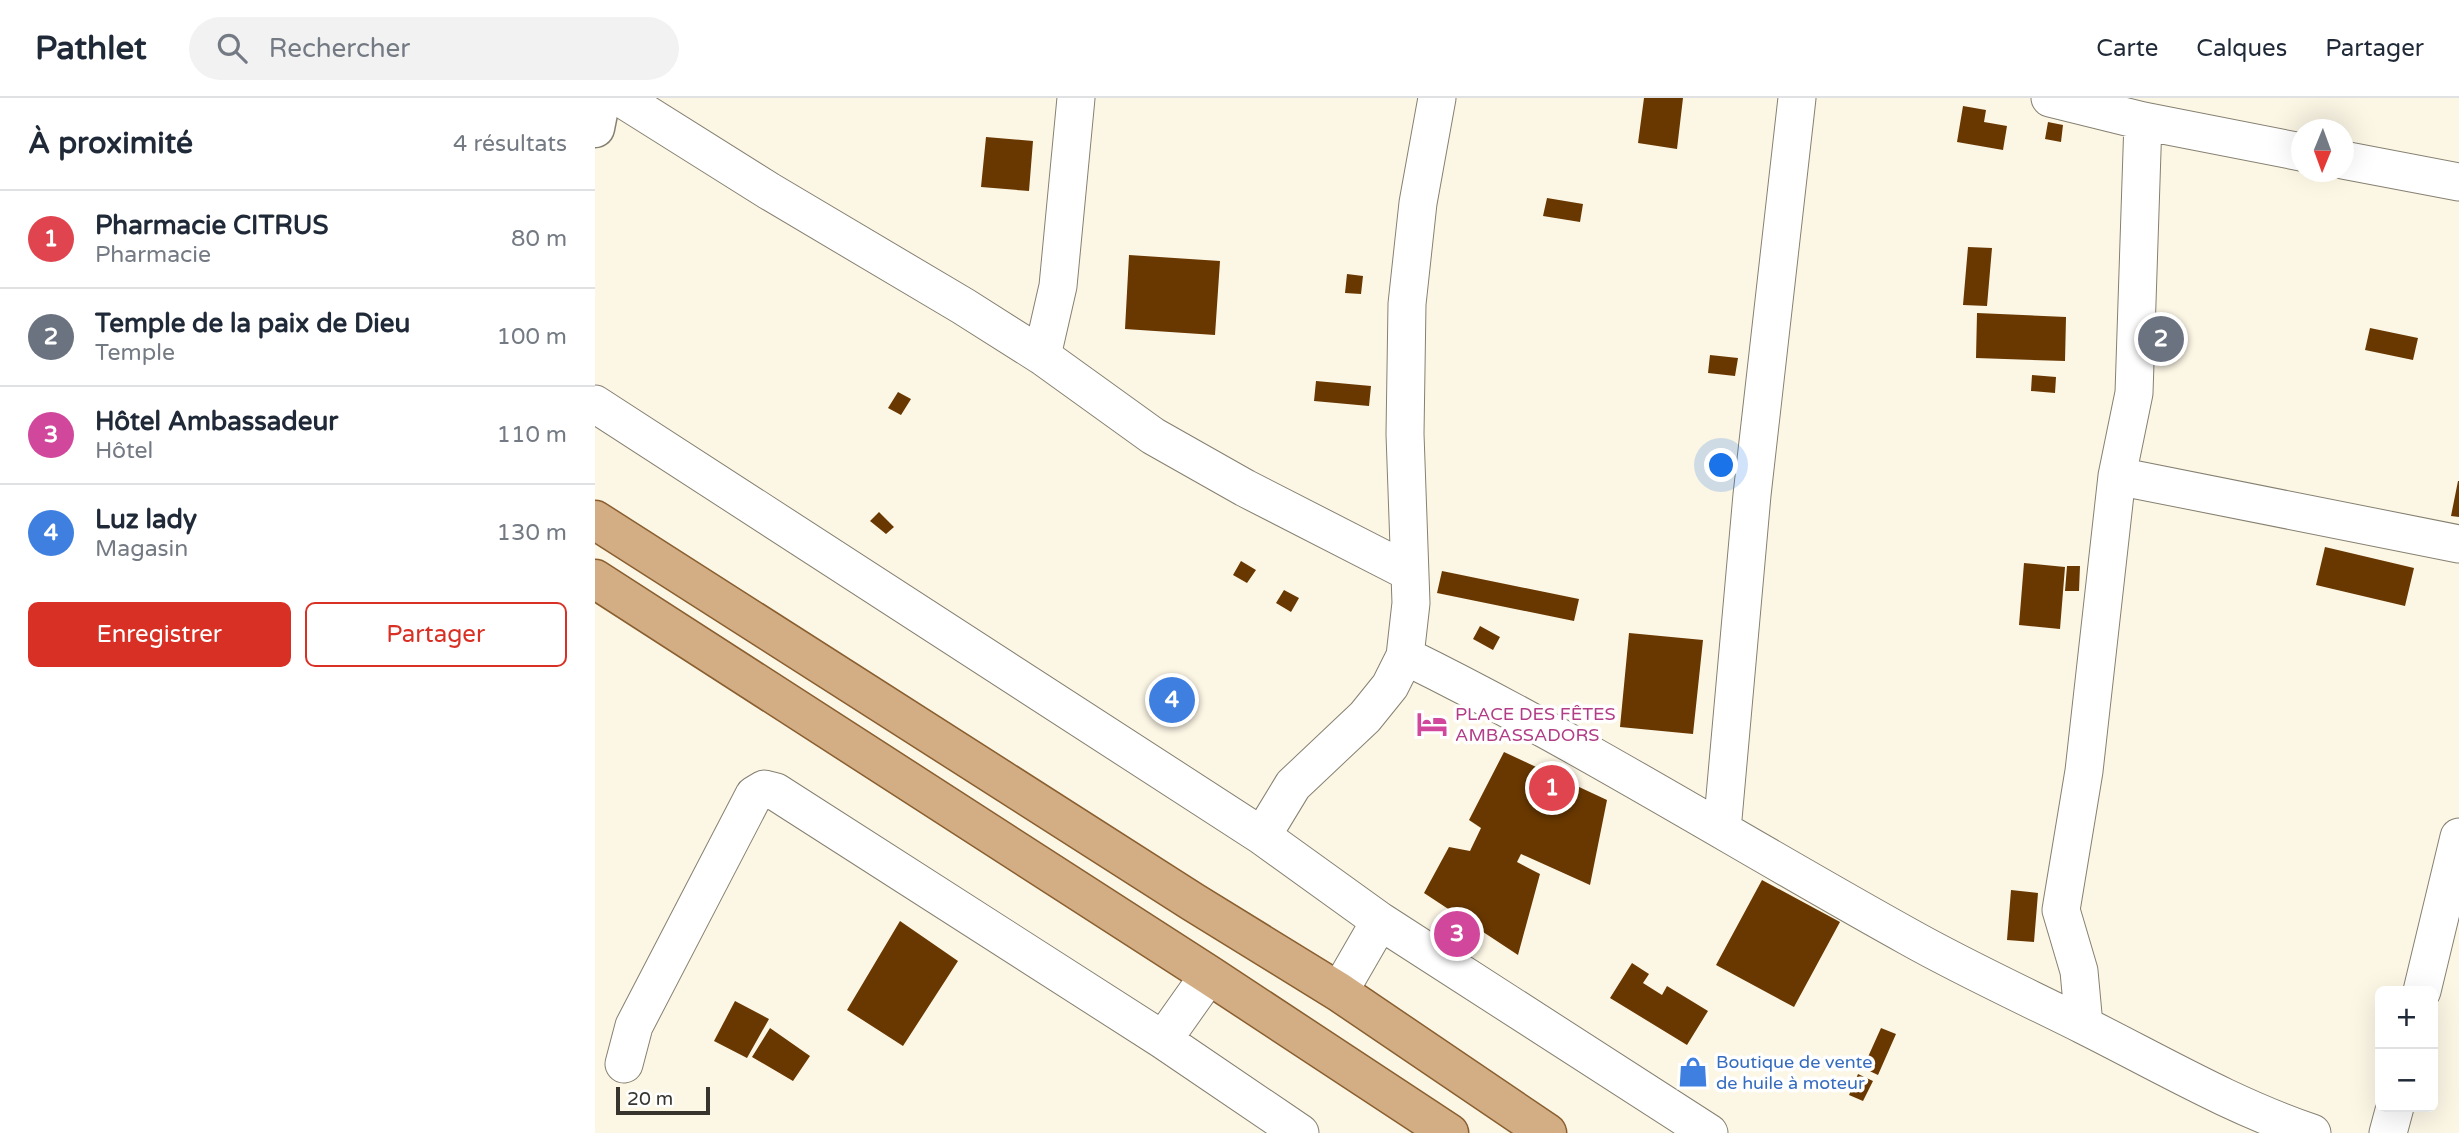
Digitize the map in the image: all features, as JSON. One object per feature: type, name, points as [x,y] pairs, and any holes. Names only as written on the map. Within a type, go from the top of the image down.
[{"type":"main road","points":[[595,520],[1181,895],[1339,992],[1548,1133]]},
{"type":"main road","points":[[595,579],[1449,1133]]},
{"type":"street","points":[[595,128],[601,98]]},
{"type":"street","points":[[621,98],[1042,356],[1153,436],[1245,488],[1409,572]]},
{"type":"street","points":[[1042,356],[1058,286],[1076,98]]},
{"type":"street","points":[[1262,836],[1293,785],[1365,717],[1390,686],[1405,656],[1411,603],[1405,434],[1407,304],[1418,203],[1437,98]]},
{"type":"street","points":[[1722,830],[1752,495],[1797,98]]},
{"type":"street","points":[[2050,98],[2143,121],[2291,150]]},
{"type":"street","points":[[2084,1026],[2079,971],[2061,910],[2084,771],[2117,476],[2134,393],[2143,121]]},
{"type":"street","points":[[2354,162],[2459,182]]},
{"type":"street","points":[[595,404],[1262,836],[1380,921],[1709,1133]]},
{"type":"street","points":[[2117,476],[2459,544]]},
{"type":"street","points":[[1405,656],[1490,698],[1909,938],[1995,984],[2216,1094],[2276,1121],[2312,1133]]},
{"type":"street","points":[[624,1064],[640,1014],[754,795],[764,789],[776,792],[1163,1040],[1300,1133]]},
{"type":"street","points":[[2423,986],[2459,836]]},
{"type":"street","points":[[1339,992],[1380,921]]},
{"type":"street","points":[[1163,1040],[1209,975]]},
{"type":"street","points":[[2388,1133],[2394,1112]]},
{"type":"building","points":[[1644,98],[1683,98],[1677,149],[1638,143]]},
{"type":"building","points":[[1963,106],[1986,110],[1984,122],[2007,126],[2003,150],[1957,142]]},
{"type":"building","points":[[2048,122],[2063,125],[2061,142],[2045,139]]},
{"type":"building","points":[[986,137],[1033,141],[1029,191],[981,187]]},
{"type":"building","points":[[1547,198],[1583,204],[1580,222],[1543,216]]},
{"type":"building","points":[[1968,247],[1992,248],[1987,306],[1963,305]]},
{"type":"building","points":[[1129,255],[1220,261],[1215,335],[1125,329]]},
{"type":"building","points":[[1347,274],[1363,276],[1361,294],[1345,293]]},
{"type":"building","points":[[1977,313],[2066,317],[2065,361],[1976,358]]},
{"type":"building","points":[[2370,328],[2418,338],[2413,360],[2365,350]]},
{"type":"building","points":[[1710,355],[1738,358],[1735,376],[1708,373]]},
{"type":"building","points":[[2032,375],[2056,377],[2055,393],[2031,391]]},
{"type":"building","points":[[1316,381],[1371,386],[1369,406],[1314,401]]},
{"type":"building","points":[[898,392],[911,399],[901,415],[888,408]]},
{"type":"building","points":[[2459,481],[2459,517],[2451,516]]},
{"type":"building","points":[[879,512],[894,527],[886,534],[870,521]]},
{"type":"building","points":[[2325,547],[2414,568],[2405,606],[2316,585]]},
{"type":"building","points":[[1241,561],[1256,570],[1247,583],[1233,575]]},
{"type":"building","points":[[2024,563],[2065,567],[2060,629],[2019,625]]},
{"type":"building","points":[[2067,566],[2080,566],[2079,591],[2065,591]]},
{"type":"building","points":[[1442,571],[1579,599],[1574,621],[1437,593]]},
{"type":"building","points":[[1284,590],[1299,598],[1291,612],[1276,603]]},
{"type":"building","points":[[1480,626],[1500,637],[1493,650],[1473,639]]},
{"type":"building","points":[[1629,633],[1703,640],[1693,734],[1620,727]]},
{"type":"building","points":[[1504,752],[1607,800],[1590,885],[1521,854],[1517,862],[1540,874],[1518,955],[1424,893],[1449,847],[1470,851],[1481,828],[1469,820]]},
{"type":"building","points":[[1762,880],[1840,922],[1794,1007],[1716,965]]},
{"type":"building","points":[[2011,890],[2038,893],[2034,942],[2007,940]]},
{"type":"building","points":[[900,921],[958,961],[903,1046],[847,1010]]},
{"type":"building","points":[[1632,963],[1649,974],[1643,983],[1662,995],[1667,986],[1708,1011],[1687,1045],[1610,998]]},
{"type":"building","points":[[735,1001],[769,1019],[747,1058],[714,1041]]},
{"type":"building","points":[[770,1028],[810,1056],[793,1081],[752,1057]]},
{"type":"building","points":[[1881,1028],[1896,1034],[1878,1075],[1863,1068]]},
{"type":"building","points":[[1858,1074],[1873,1081],[1863,1101],[1849,1095]]},
{"type":"place","name":"Temple de la paix de Dieu","points":[[2161,339]]},
{"type":"place","name":"Luz lady","points":[[1172,700]]},
{"type":"place","name":"PLACE DES FÊTES AMBASSADORS","points":[[1432,724]]},
{"type":"place","name":"Pharmacie CITRUS","points":[[1552,788]]},
{"type":"place","name":"Hôtel Ambassadeur","points":[[1457,934]]},
{"type":"place","name":"Boutique de vente de huile à moteur","points":[[1693,1072]]}]
